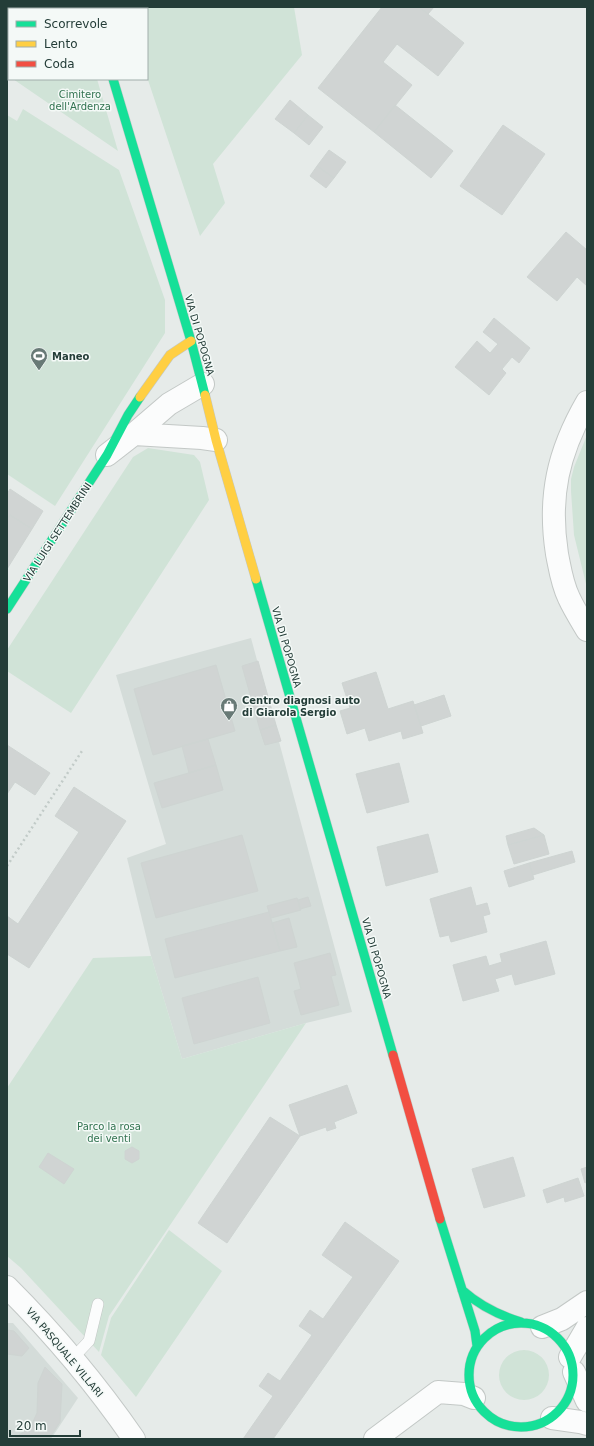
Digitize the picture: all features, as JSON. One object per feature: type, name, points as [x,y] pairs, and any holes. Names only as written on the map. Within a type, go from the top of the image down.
[{"type":"main road","name":"VIA DI POPOGNA","points":[[113,80],[191,341],[216,440],[438,1211],[475,1331],[477,1346]]},
{"type":"main road","name":"VIA LUIGI SETTEMBRINI","points":[[7,609],[107,455],[128,414],[162,364],[170,355],[191,341]]},
{"type":"main road","points":[[462,1290],[488,1311],[532,1325],[554,1334],[564,1344],[572,1365],[573,1386],[568,1398],[561,1409],[540,1426],[518,1428],[501,1424],[481,1407]]},
{"type":"main road","points":[[496,1433],[470,1388],[469,1373],[471,1358],[477,1346],[486,1336],[497,1328],[509,1324],[532,1325]]},
{"type":"street","name":"VIA LUIGI SETTEMBRINI","points":[[107,455],[169,404],[202,384]]},
{"type":"street","points":[[587,402],[564,449],[558,468],[554,500],[554,537],[562,581],[568,598],[587,630]]},
{"type":"street","points":[[134,434],[216,440]]},
{"type":"street","name":"VIA PASQUALE VILLARI","points":[[7,1287],[73,1358],[134,1439]]},
{"type":"street","points":[[532,1325],[562,1319],[587,1302]]},
{"type":"street","points":[[587,1328],[572,1365],[587,1401]]},
{"type":"street","points":[[375,1439],[438,1392],[464,1394],[481,1407]]},
{"type":"street","points":[[540,1426],[580,1422],[587,1424]]},
{"type":"lane","points":[[73,1358],[89,1341],[98,1304]]},
{"type":"path","points":[[7,866],[82,751]]},
{"type":"shaded area","points":[[251,638],[352,1012],[306,1023],[182,1059],[151,956],[127,858],[166,844],[116,675]]},
{"type":"shaded area","points":[[7,1323],[13,1323],[78,1398],[51,1439],[7,1439]]},
{"type":"green space","points":[[294,7],[302,55],[213,164],[225,203],[200,236],[148,80],[148,8],[122,8]]},
{"type":"green space","name":"Cimitero dell'Ardenza","points":[[14,80],[97,80],[118,151]]},
{"type":"green space","points":[[23,109],[119,170],[165,300],[165,333],[55,506],[7,474],[7,115],[17,121]]},
{"type":"green space","points":[[587,435],[587,588],[574,535],[571,479],[574,467]]},
{"type":"green space","points":[[148,448],[194,455],[200,462],[209,500],[71,713],[7,671],[7,650],[133,457]]},
{"type":"green space","name":"Parco la rosa dei venti","points":[[151,956],[182,1059],[306,1023],[109,1316],[99,1352],[21,1268],[7,1256],[7,1088],[93,958]]},
{"type":"green space","points":[[169,1230],[222,1271],[136,1397],[101,1355],[111,1318]]},
{"type":"green space","points":[[519,1350],[529,1350],[542,1357],[549,1370],[549,1380],[542,1393],[529,1400],[519,1400],[510,1396],[503,1389],[499,1380],[499,1370],[503,1361],[510,1354]]},
{"type":"building","points":[[7,7],[38,7],[8,8],[7,53]]},
{"type":"building","points":[[382,7],[419,7],[464,43],[438,76],[397,44],[383,62],[412,85],[374,132],[318,88]]},
{"type":"building","points":[[419,7],[434,7],[428,14]]},
{"type":"building","points":[[290,100],[308,115],[294,133],[275,119]]},
{"type":"building","points":[[395,105],[453,151],[431,178],[374,132]]},
{"type":"building","points":[[308,115],[323,127],[309,145],[294,133]]},
{"type":"building","points":[[503,125],[545,154],[502,215],[460,186]]},
{"type":"building","points":[[329,150],[346,162],[334,178],[317,166]]},
{"type":"building","points":[[317,166],[334,178],[326,188],[310,176]]},
{"type":"building","points":[[566,232],[587,250],[587,286],[577,277],[557,301],[527,277]]},
{"type":"building","points":[[494,318],[530,348],[519,363],[512,357],[502,369],[506,373],[489,395],[455,367],[477,341],[490,353],[498,344],[483,332]]},
{"type":"building","points":[[10,489],[43,511],[32,529],[10,515],[7,519],[7,494]]},
{"type":"building","points":[[10,515],[32,529],[7,569],[7,519]]},
{"type":"building","points":[[258,661],[276,725],[260,730],[242,666]]},
{"type":"building","points":[[216,665],[235,731],[153,755],[134,689]]},
{"type":"building","points":[[376,672],[388,709],[413,701],[423,733],[403,739],[401,731],[369,741],[365,728],[347,734],[340,711],[350,708],[342,683]]},
{"type":"building","points":[[444,695],[451,716],[421,726],[414,705]]},
{"type":"building","points":[[276,725],[281,741],[265,745],[260,730]]},
{"type":"building","points":[[208,739],[216,765],[189,773],[182,746]]},
{"type":"building","points":[[7,745],[50,773],[35,795],[15,782],[7,794]]},
{"type":"building","points":[[399,763],[409,802],[367,813],[356,774]]},
{"type":"building","points":[[216,765],[223,790],[162,808],[154,783]]},
{"type":"building","points":[[74,787],[126,821],[29,968],[7,954],[7,916],[18,924],[79,832],[55,816]]},
{"type":"building","points":[[534,828],[544,835],[508,845],[506,836]]},
{"type":"building","points":[[428,834],[438,872],[386,886],[377,847]]},
{"type":"building","points":[[242,835],[258,891],[156,918],[141,863]]},
{"type":"building","points":[[544,835],[549,854],[514,864],[508,845]]},
{"type":"building","points":[[572,851],[575,862],[533,875],[529,863]]},
{"type":"building","points":[[529,863],[534,879],[509,887],[504,871]]},
{"type":"building","points":[[471,887],[476,906],[487,903],[490,914],[483,916],[487,932],[451,942],[449,935],[440,937],[430,899]]},
{"type":"building","points":[[308,897],[311,906],[300,909],[298,900]]},
{"type":"building","points":[[297,898],[301,910],[271,918],[267,906]]},
{"type":"building","points":[[269,912],[280,951],[175,978],[165,939]]},
{"type":"building","points":[[289,918],[297,947],[280,951],[272,923]]},
{"type":"building","points":[[546,941],[555,974],[515,985],[512,974],[495,979],[499,991],[463,1001],[453,965],[486,956],[489,966],[502,962],[500,954]]},
{"type":"building","points":[[330,953],[336,975],[331,976],[339,1005],[301,1015],[294,991],[301,989],[294,963]]},
{"type":"building","points":[[258,977],[270,1023],[194,1044],[182,998]]},
{"type":"building","points":[[347,1085],[357,1113],[334,1122],[336,1128],[327,1131],[326,1127],[300,1136],[289,1105]]},
{"type":"building","points":[[270,1117],[300,1136],[227,1243],[198,1223]]},
{"type":"building","points":[[132,1147],[139,1151],[139,1159],[132,1163],[125,1159],[125,1151]]},
{"type":"building","points":[[48,1153],[74,1169],[64,1184],[39,1167]]},
{"type":"building","points":[[513,1157],[525,1196],[484,1208],[472,1169]]},
{"type":"building","points":[[587,1167],[587,1182],[585,1183],[581,1169]]},
{"type":"building","points":[[578,1178],[584,1196],[565,1202],[564,1197],[547,1203],[543,1190]]},
{"type":"building","points":[[345,1222],[399,1261],[273,1439],[243,1439],[273,1396],[259,1386],[268,1373],[280,1381],[312,1335],[299,1326],[310,1310],[323,1319],[353,1277],[322,1255]]},
{"type":"building","points":[[7,1330],[14,1331],[29,1348],[22,1356],[7,1354]]},
{"type":"building","points":[[45,1367],[62,1384],[60,1422],[49,1439],[14,1439],[31,1426],[37,1413],[38,1383]]},
{"type":"traffic: fast","points":[[113,80],[191,341],[205,395]]},
{"type":"traffic: fast","points":[[7,609],[107,455],[128,415],[140,397]]},
{"type":"traffic: fast","points":[[256,579],[393,1055]]},
{"type":"traffic: fast","points":[[440,1219],[475,1331],[477,1346]]},
{"type":"traffic: fast","points":[[462,1290],[476,1301],[490,1309],[521,1322]]},
{"type":"traffic: fast","points":[[521,1323],[541,1327],[558,1338],[569,1355],[573,1375],[569,1395],[558,1412],[541,1423],[521,1427],[501,1423],[484,1412],[473,1395],[469,1375],[473,1355],[484,1338],[501,1327],[521,1323]]},
{"type":"traffic: slow","points":[[140,397],[170,355],[191,341]]},
{"type":"traffic: slow","points":[[205,395],[216,440],[256,579]]},
{"type":"traffic: jam","points":[[393,1055],[440,1219]]},
{"type":"place","name":"Maneo","points":[[39,371]]},
{"type":"place","name":"Centro diagnosi auto di Giarola Sergio","points":[[229,721]]}]
